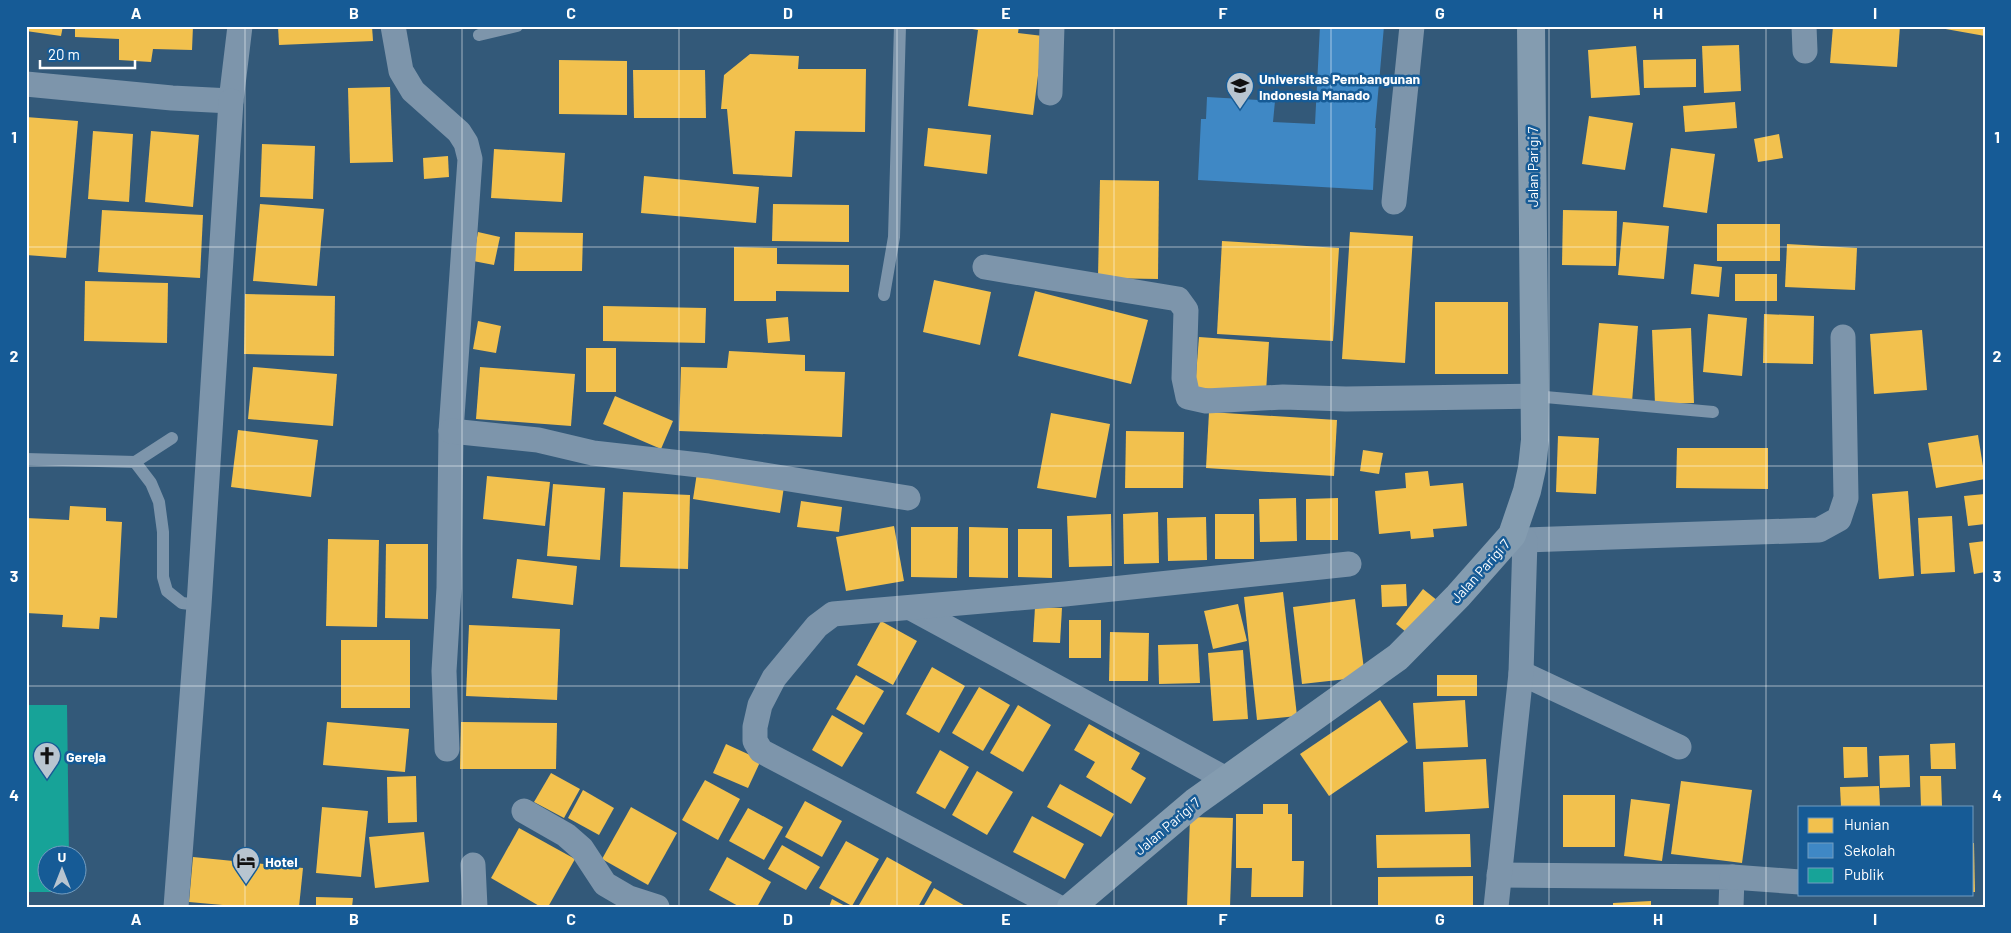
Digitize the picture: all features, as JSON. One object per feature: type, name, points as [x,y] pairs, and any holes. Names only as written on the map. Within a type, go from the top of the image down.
[{"type":"street","points":[[176,907],[199,605],[232,101],[240,26]]},
{"type":"street","points":[[393,26],[401,71],[413,91],[459,132],[466,143],[470,159],[451,431],[449,588],[444,672],[447,749]]},
{"type":"street","points":[[1050,93],[1052,26]]},
{"type":"street","points":[[1394,202],[1412,26]]},
{"type":"street","name":"Jalan Parigi 7","points":[[1071,907],[1195,802],[1398,657],[1518,538],[1532,468],[1535,440],[1531,26]]},
{"type":"street","points":[[1804,26],[1805,51]]},
{"type":"street","points":[[26,84],[172,98],[232,101]]},
{"type":"street","points":[[985,267],[1178,299],[1186,310],[1184,378],[1188,397],[1206,401],[1283,397],[1346,399],[1534,396]]},
{"type":"street","points":[[1496,907],[1521,673],[1518,538],[1819,530],[1839,519],[1846,498],[1842,337]]},
{"type":"street","points":[[451,431],[538,440],[593,454],[708,466],[908,498]]},
{"type":"street","points":[[1058,907],[761,751],[755,741],[755,727],[760,705],[774,678],[816,626],[834,614],[1349,564]]},
{"type":"street","points":[[911,608],[1226,779]]},
{"type":"street","points":[[1521,673],[1679,747]]},
{"type":"street","points":[[524,811],[566,835],[582,850],[605,884],[629,898],[657,907]]},
{"type":"street","points":[[473,865],[474,907]]},
{"type":"street","points":[[1499,875],[1732,877],[1798,882]]},
{"type":"street","points":[[1730,907],[1732,877]]},
{"type":"lane","points":[[479,35],[517,26]]},
{"type":"lane","points":[[884,295],[894,236],[900,26]]},
{"type":"lane","points":[[1534,396],[1713,412]]},
{"type":"lane","points":[[26,459],[135,462],[172,438]]},
{"type":"lane","points":[[135,462],[151,484],[159,502],[163,532],[162,577],[167,592],[182,603],[199,605]]},
{"type":"building: Hunian","points":[[26,26],[63,26],[61,36],[26,31]]},
{"type":"building: Hunian","points":[[75,26],[193,26],[192,50],[153,49],[151,62],[119,60],[119,39],[75,37]]},
{"type":"building: Hunian","points":[[278,26],[372,26],[373,41],[279,45]]},
{"type":"building: Hunian","points":[[955,26],[1019,26],[1018,33],[1043,36],[1033,115],[968,106],[978,30]]},
{"type":"building: Hunian","points":[[1833,26],[1900,26],[1897,67],[1830,63]]},
{"type":"building: Hunian","points":[[1940,26],[1985,26],[1985,36],[1940,28]]},
{"type":"building: Hunian","points":[[1739,45],[1741,91],[1704,93],[1702,46]]},
{"type":"building: Hunian","points":[[1636,46],[1640,95],[1591,98],[1588,50]]},
{"type":"building: Hunian","points":[[750,54],[799,56],[798,69],[866,69],[865,132],[795,131],[792,177],[733,174],[727,109],[721,109],[724,75]]},
{"type":"building: Hunian","points":[[1696,59],[1696,87],[1644,88],[1643,60]]},
{"type":"building: Hunian","points":[[559,60],[627,61],[627,115],[559,114]]},
{"type":"building: Hunian","points":[[633,70],[705,70],[706,118],[634,118]]},
{"type":"building: Hunian","points":[[390,87],[393,162],[350,163],[348,88]]},
{"type":"building: Hunian","points":[[1735,102],[1737,128],[1685,132],[1683,106]]},
{"type":"building: Hunian","points":[[1589,116],[1633,123],[1625,170],[1582,164]]},
{"type":"building: Hunian","points":[[26,117],[78,121],[66,258],[26,255]]},
{"type":"building: Hunian","points":[[928,128],[991,135],[987,174],[924,166]]},
{"type":"building: Hunian","points":[[93,131],[133,134],[129,202],[88,199]]},
{"type":"building: Hunian","points":[[151,131],[199,135],[193,207],[145,202]]},
{"type":"building: Hunian","points":[[1779,134],[1783,158],[1758,162],[1754,139]]},
{"type":"building: Hunian","points":[[262,144],[315,146],[313,199],[260,197]]},
{"type":"building: Hunian","points":[[1671,148],[1715,154],[1707,213],[1663,207]]},
{"type":"building: Hunian","points":[[494,149],[565,153],[562,202],[491,198]]},
{"type":"building: Hunian","points":[[448,156],[449,177],[424,179],[423,158]]},
{"type":"building: Hunian","points":[[644,176],[759,187],[756,223],[641,213]]},
{"type":"building: Hunian","points":[[1100,180],[1159,181],[1158,279],[1098,278]]},
{"type":"building: Hunian","points":[[260,204],[324,209],[317,286],[253,281]]},
{"type":"building: Hunian","points":[[773,204],[849,205],[849,242],[772,241]]},
{"type":"building: Hunian","points":[[102,210],[203,215],[200,278],[98,272]]},
{"type":"building: Hunian","points":[[1563,210],[1617,211],[1616,266],[1562,265]]},
{"type":"building: Hunian","points":[[1623,222],[1669,226],[1664,279],[1618,275]]},
{"type":"building: Hunian","points":[[1717,224],[1780,224],[1780,261],[1717,261]]},
{"type":"building: Hunian","points":[[478,232],[500,237],[494,265],[473,261]]},
{"type":"building: Hunian","points":[[515,232],[583,233],[582,271],[514,271]]},
{"type":"building: Hunian","points":[[1350,232],[1413,236],[1405,363],[1342,359]]},
{"type":"building: Hunian","points":[[1222,241],[1339,248],[1333,341],[1217,334]]},
{"type":"building: Hunian","points":[[1787,244],[1857,248],[1855,290],[1785,287]]},
{"type":"building: Hunian","points":[[734,247],[777,248],[777,264],[849,265],[849,292],[776,291],[776,301],[734,301]]},
{"type":"building: Hunian","points":[[1694,264],[1722,267],[1719,297],[1691,294]]},
{"type":"building: Hunian","points":[[1735,274],[1777,274],[1777,301],[1735,301]]},
{"type":"building: Hunian","points":[[934,280],[991,292],[980,345],[923,332]]},
{"type":"building: Hunian","points":[[85,281],[168,283],[167,343],[84,341]]},
{"type":"building: Hunian","points":[[1035,291],[1148,320],[1131,384],[1018,356]]},
{"type":"building: Hunian","points":[[245,294],[335,296],[334,356],[244,354]]},
{"type":"building: Hunian","points":[[1435,302],[1508,302],[1508,374],[1435,374]]},
{"type":"building: Hunian","points":[[603,306],[706,308],[705,343],[603,341]]},
{"type":"building: Hunian","points":[[1708,314],[1747,318],[1742,376],[1703,372]]},
{"type":"building: Hunian","points":[[1764,314],[1814,316],[1813,364],[1763,363]]},
{"type":"building: Hunian","points":[[788,317],[790,341],[768,343],[766,319]]},
{"type":"building: Hunian","points":[[478,321],[501,326],[496,353],[473,349]]},
{"type":"building: Hunian","points":[[1599,323],[1638,326],[1632,402],[1592,398]]},
{"type":"building: Hunian","points":[[1691,328],[1694,403],[1655,404],[1652,330]]},
{"type":"building: Hunian","points":[[1922,330],[1927,390],[1874,394],[1870,334]]},
{"type":"building: Hunian","points":[[1199,337],[1269,342],[1266,392],[1195,388]]},
{"type":"building: Hunian","points":[[586,348],[616,348],[616,392],[586,392]]},
{"type":"building: Hunian","points":[[729,351],[805,355],[805,371],[845,372],[842,437],[679,431],[681,367],[727,368]]},
{"type":"building: Hunian","points":[[253,367],[337,374],[333,426],[248,419]]},
{"type":"building: Hunian","points":[[480,367],[575,374],[571,426],[476,419]]},
{"type":"building: Hunian","points":[[615,396],[673,421],[661,449],[603,424]]},
{"type":"building: Hunian","points":[[1209,412],[1337,420],[1334,476],[1206,468]]},
{"type":"building: Hunian","points":[[1051,413],[1110,424],[1096,498],[1037,488]]},
{"type":"building: Hunian","points":[[238,430],[318,440],[311,497],[231,487]]},
{"type":"building: Hunian","points":[[1126,431],[1184,432],[1183,488],[1125,488]]},
{"type":"building: Hunian","points":[[1978,435],[1985,479],[1936,488],[1928,443]]},
{"type":"building: Hunian","points":[[1558,436],[1599,438],[1596,494],[1556,492]]},
{"type":"building: Hunian","points":[[1677,448],[1768,448],[1768,489],[1676,488]]},
{"type":"building: Hunian","points":[[1363,450],[1383,453],[1379,474],[1360,471]]},
{"type":"building: Hunian","points":[[698,466],[785,480],[780,513],[693,499]]},
{"type":"building: Hunian","points":[[1428,471],[1430,486],[1463,483],[1467,526],[1433,529],[1434,537],[1411,539],[1410,531],[1379,534],[1375,491],[1406,488],[1405,473]]},
{"type":"building: Hunian","points":[[487,476],[550,482],[545,526],[483,519]]},
{"type":"building: Hunian","points":[[553,484],[605,488],[600,560],[547,556]]},
{"type":"building: Hunian","points":[[1908,491],[1914,576],[1879,579],[1872,494]]},
{"type":"building: Hunian","points":[[623,492],[690,495],[688,569],[620,567]]},
{"type":"building: Hunian","points":[[1985,494],[1985,524],[1968,526],[1964,496]]},
{"type":"building: Hunian","points":[[1296,498],[1297,541],[1260,542],[1259,499]]},
{"type":"building: Hunian","points":[[1338,498],[1338,540],[1306,540],[1306,499]]},
{"type":"building: Hunian","points":[[801,501],[842,507],[839,532],[797,527]]},
{"type":"building: Hunian","points":[[70,506],[106,508],[106,521],[122,522],[117,618],[100,617],[99,629],[62,627],[63,615],[26,613],[26,518],[69,520]]},
{"type":"building: Hunian","points":[[1158,512],[1159,563],[1124,564],[1123,514]]},
{"type":"building: Hunian","points":[[1111,514],[1112,566],[1069,567],[1067,516]]},
{"type":"building: Hunian","points":[[1215,514],[1254,514],[1254,559],[1215,559]]},
{"type":"building: Hunian","points":[[1952,516],[1955,572],[1921,574],[1918,518]]},
{"type":"building: Hunian","points":[[1206,517],[1207,560],[1168,561],[1167,518]]},
{"type":"building: Hunian","points":[[894,526],[904,581],[846,591],[836,537]]},
{"type":"building: Hunian","points":[[911,527],[958,527],[957,578],[911,577]]},
{"type":"building: Hunian","points":[[969,527],[1008,528],[1008,578],[969,577]]},
{"type":"building: Hunian","points":[[1018,529],[1052,529],[1052,578],[1018,577]]},
{"type":"building: Hunian","points":[[328,539],[379,540],[377,627],[326,626]]},
{"type":"building: Hunian","points":[[1985,541],[1985,572],[1974,574],[1969,543]]},
{"type":"building: Hunian","points":[[386,544],[428,544],[428,619],[385,618]]},
{"type":"building: Hunian","points":[[517,559],[577,566],[573,605],[512,598]]},
{"type":"building: Hunian","points":[[1406,584],[1407,606],[1382,607],[1381,585]]},
{"type":"building: Hunian","points":[[1423,589],[1438,601],[1411,636],[1396,624]]},
{"type":"building: Hunian","points":[[1283,592],[1297,716],[1257,720],[1244,597]]},
{"type":"building: Hunian","points":[[1355,599],[1365,677],[1302,684],[1293,607]]},
{"type":"building: Hunian","points":[[1238,604],[1247,641],[1213,649],[1204,611]]},
{"type":"building: Hunian","points":[[1035,607],[1062,608],[1060,643],[1033,642]]},
{"type":"building: Hunian","points":[[1069,620],[1101,620],[1101,658],[1069,658]]},
{"type":"building: Hunian","points":[[881,621],[917,641],[893,685],[857,665]]},
{"type":"building: Hunian","points":[[469,625],[560,629],[557,700],[466,696]]},
{"type":"building: Hunian","points":[[1110,632],[1149,633],[1148,681],[1109,681]]},
{"type":"building: Hunian","points":[[341,640],[410,640],[410,708],[341,708]]},
{"type":"building: Hunian","points":[[1198,644],[1200,683],[1159,684],[1158,645]]},
{"type":"building: Hunian","points":[[1243,650],[1248,719],[1213,721],[1208,653]]},
{"type":"building: Hunian","points":[[932,667],[965,686],[939,733],[906,714]]},
{"type":"building: Hunian","points":[[856,675],[884,691],[864,725],[836,709]]},
{"type":"building: Hunian","points":[[1437,675],[1477,675],[1477,696],[1437,696]]},
{"type":"building: Hunian","points":[[979,687],[1010,705],[983,751],[952,733]]},
{"type":"building: Hunian","points":[[1380,700],[1408,742],[1329,796],[1300,754]]},
{"type":"building: Hunian","points":[[1465,700],[1468,747],[1416,749],[1413,703]]},
{"type":"building: Hunian","points":[[1018,705],[1051,725],[1023,772],[990,753]]},
{"type":"building: Hunian","points":[[832,715],[863,733],[842,767],[812,750]]},
{"type":"building: Hunian","points":[[327,722],[409,729],[405,772],[323,765]]},
{"type":"building: Hunian","points":[[461,722],[557,723],[556,769],[460,769]]},
{"type":"building: Hunian","points":[[1089,724],[1140,753],[1131,769],[1146,778],[1131,804],[1086,777],[1095,762],[1074,750]]},
{"type":"building: Hunian","points":[[1955,743],[1956,769],[1931,769],[1930,744]]},
{"type":"building: Hunian","points":[[726,744],[761,760],[748,788],[713,773]]},
{"type":"building: Hunian","points":[[1843,747],[1867,747],[1868,777],[1844,778]]},
{"type":"building: Hunian","points":[[940,750],[969,767],[945,809],[916,793]]},
{"type":"building: Hunian","points":[[1909,755],[1910,787],[1880,788],[1879,756]]},
{"type":"building: Hunian","points":[[1486,759],[1489,808],[1425,812],[1423,762]]},
{"type":"building: Hunian","points":[[977,771],[1013,792],[987,835],[952,815]]},
{"type":"building: Hunian","points":[[551,773],[580,789],[564,818],[534,802]]},
{"type":"building: Hunian","points":[[416,776],[417,822],[388,823],[387,777]]},
{"type":"building: Hunian","points":[[1920,776],[1941,776],[1942,806],[1921,806]]},
{"type":"building: Hunian","points":[[705,780],[740,799],[718,840],[682,820]]},
{"type":"building: Hunian","points":[[1681,781],[1752,790],[1742,863],[1671,854]]},
{"type":"building: Hunian","points":[[1060,784],[1114,814],[1101,837],[1047,807]]},
{"type":"building: Hunian","points":[[1879,786],[1880,806],[1841,806],[1840,787]]},
{"type":"building: Hunian","points":[[583,790],[614,808],[599,835],[568,818]]},
{"type":"building: Hunian","points":[[1563,795],[1615,795],[1615,847],[1563,847]]},
{"type":"building: Hunian","points":[[1631,799],[1670,804],[1662,861],[1624,856]]},
{"type":"building: Hunian","points":[[805,801],[842,821],[822,857],[785,837]]},
{"type":"building: Hunian","points":[[1263,804],[1288,804],[1288,814],[1292,814],[1292,861],[1304,861],[1303,897],[1251,897],[1252,868],[1236,868],[1236,814],[1263,814]]},
{"type":"building: Hunian","points":[[322,807],[368,811],[361,877],[316,873]]},
{"type":"building: Hunian","points":[[631,807],[677,833],[648,885],[602,859]]},
{"type":"building: Hunian","points":[[748,808],[783,827],[764,860],[729,841]]},
{"type":"building: Hunian","points":[[1032,816],[1084,844],[1065,879],[1013,852]]},
{"type":"building: Hunian","points":[[1190,817],[1233,818],[1230,907],[1187,907]]},
{"type":"building: Hunian","points":[[519,828],[575,859],[548,907],[541,907],[491,878]]},
{"type":"building: Hunian","points":[[424,832],[429,882],[375,888],[369,837]]},
{"type":"building: Hunian","points":[[1470,834],[1471,867],[1377,868],[1376,835]]},
{"type":"building: Hunian","points":[[846,841],[879,859],[852,906],[819,888]]},
{"type":"building: Hunian","points":[[1974,843],[1975,892],[1974,892]]},
{"type":"building: Hunian","points":[[782,845],[820,867],[806,890],[768,869]]},
{"type":"building: Hunian","name":"Hotel","points":[[193,857],[303,868],[299,907],[245,907],[189,902]]},
{"type":"building: Hunian","points":[[727,857],[771,882],[757,907],[740,907],[709,890]]},
{"type":"building: Hunian","points":[[887,857],[932,882],[918,907],[859,905]]},
{"type":"building: Hunian","points":[[1473,876],[1473,907],[1378,907],[1378,877]]},
{"type":"building: Hunian","points":[[934,888],[967,907],[923,907]]},
{"type":"building: Hunian","points":[[316,897],[353,898],[352,907],[316,907]]},
{"type":"building: Hunian","points":[[832,899],[847,907],[829,907]]},
{"type":"building: Hunian","points":[[1651,901],[1651,907],[1613,907],[1613,903]]},
{"type":"building: Sekolah","name":"Universitas Pembangunan Indonesia Manado","points":[[1320,26],[1384,26],[1375,128],[1373,190],[1198,180],[1201,119],[1206,119],[1207,97],[1275,101],[1273,122],[1315,124]]},
{"type":"building: Publik","name":"Gereja","points":[[26,705],[67,705],[69,846],[38,846],[38,892],[26,892]]},
{"type":"place","name":"Universitas Pembangunan Indonesia Manado","points":[[1240,110]]},
{"type":"place","name":"Gereja","points":[[47,780]]},
{"type":"place","name":"Hotel","points":[[246,885]]}]
